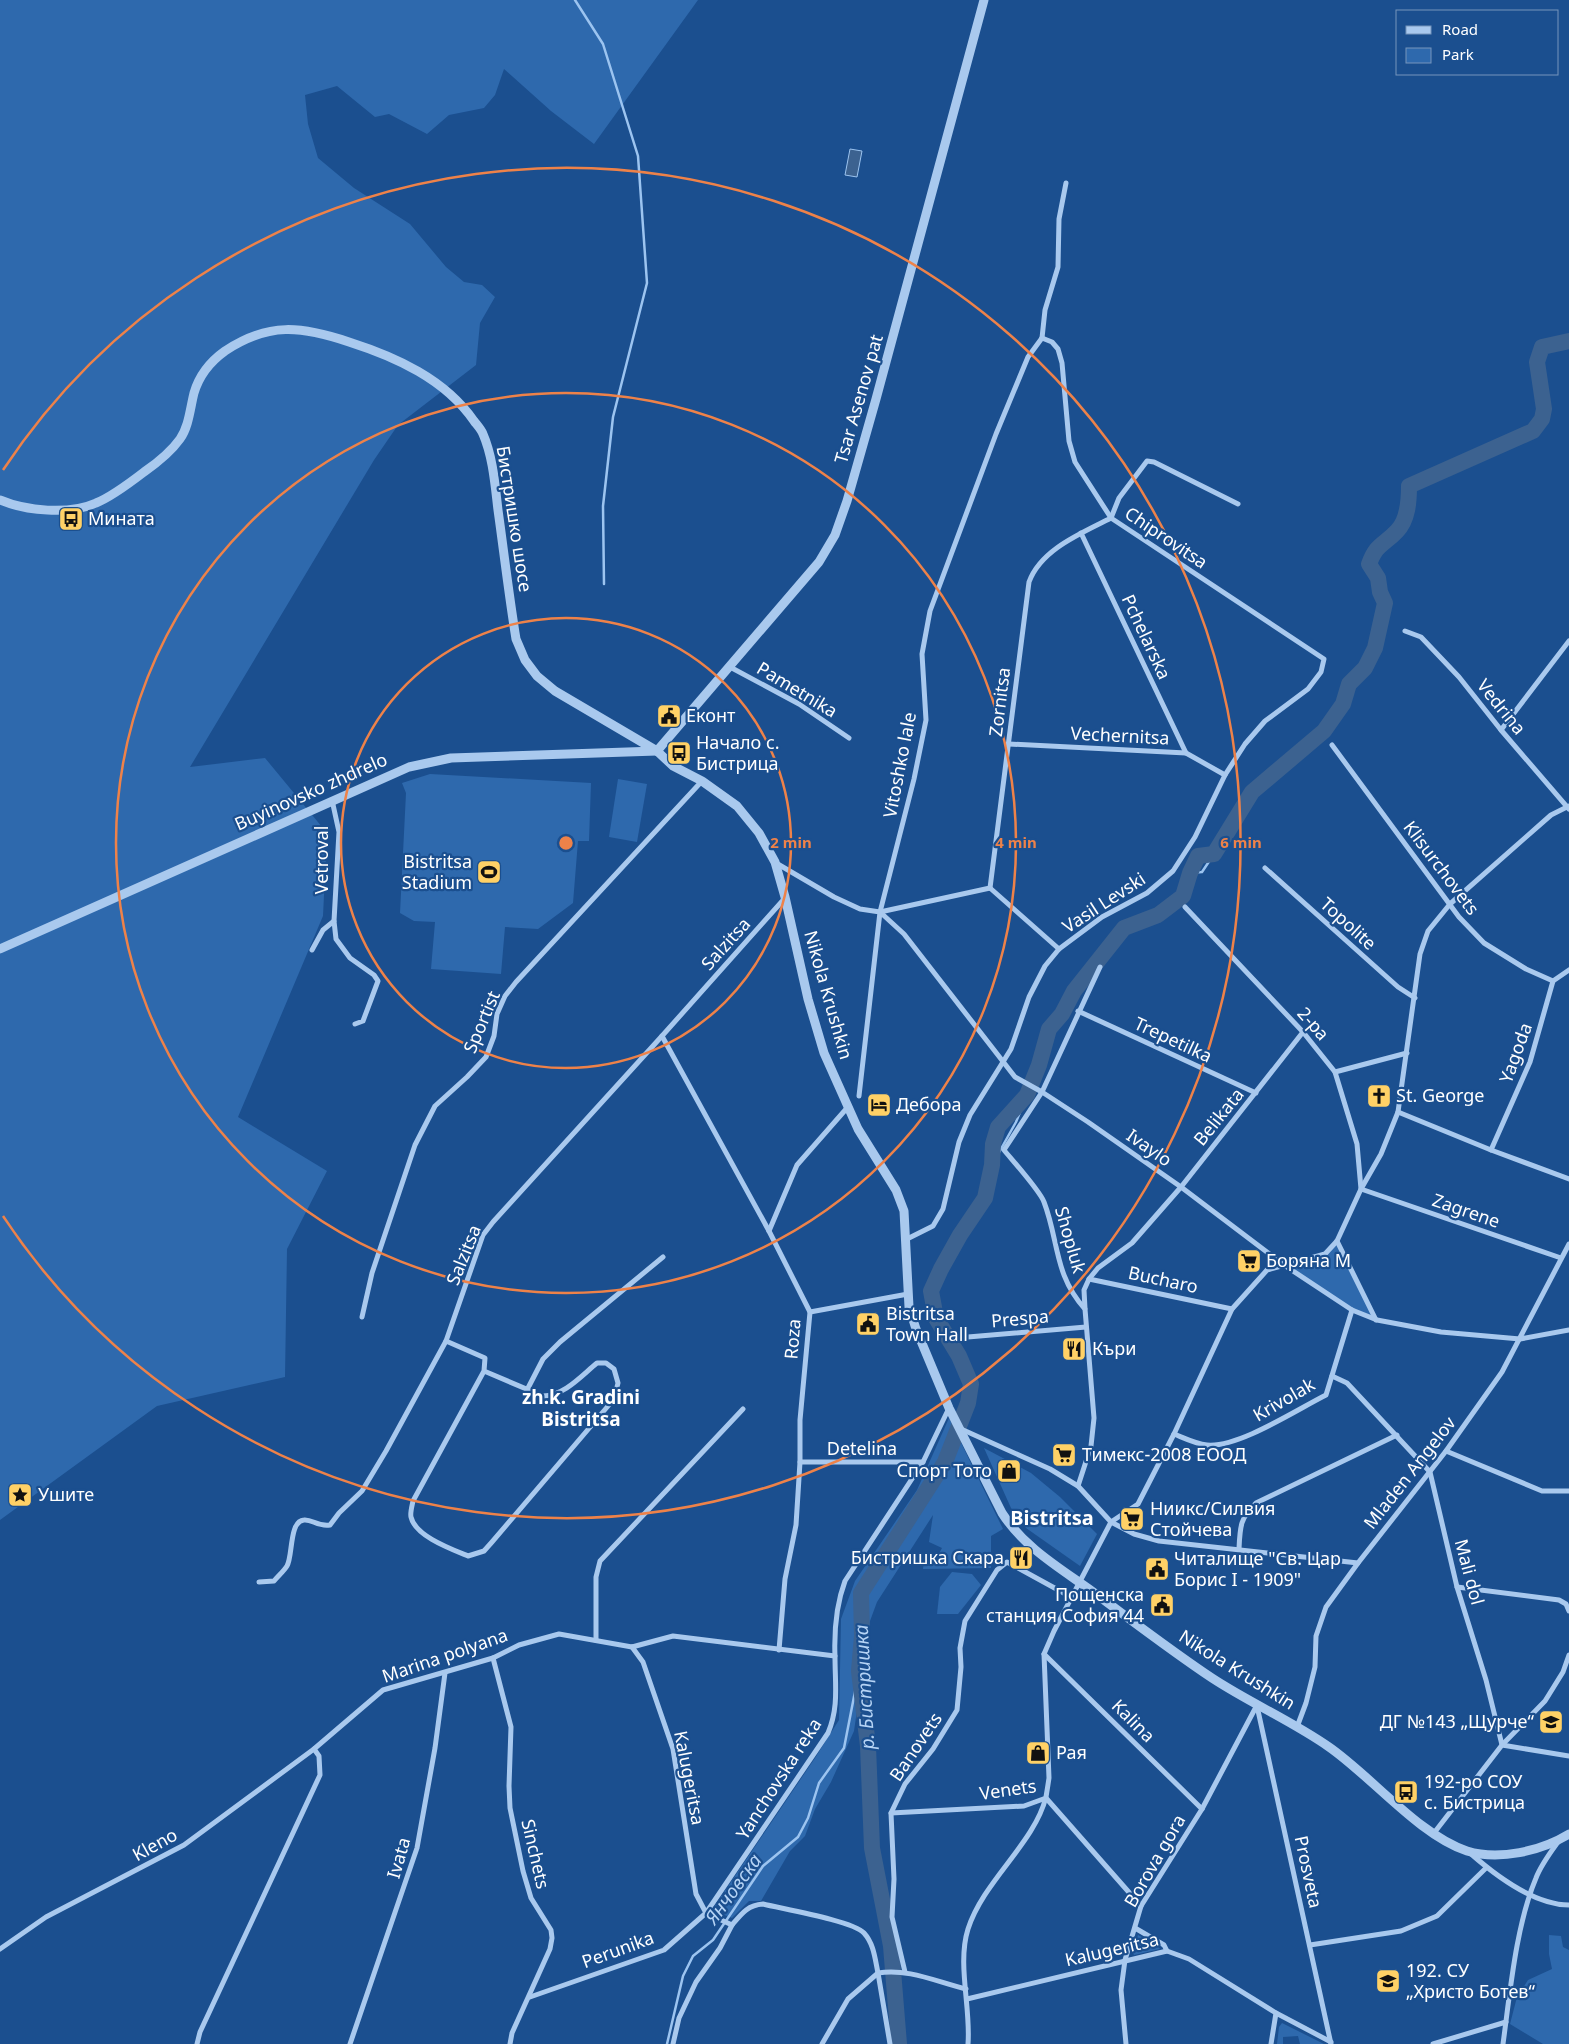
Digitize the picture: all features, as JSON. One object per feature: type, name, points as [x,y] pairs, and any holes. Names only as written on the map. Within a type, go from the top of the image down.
[{"type":"street","name":"Tsar Asenov pat","points":[[657,751],[819,562],[834,535],[847,501],[876,399],[984,0]]},
{"type":"street","points":[[1042,338],[1045,310],[1058,266],[1059,219],[1066,184]]},
{"type":"street","name":"Бистришко шосе","points":[[0,500],[31,509],[70,509],[96,504],[163,458],[180,439],[190,416],[194,392],[205,369],[224,352],[258,333],[288,328],[337,338],[375,350],[413,368],[444,387],[463,405],[483,434],[493,470],[516,639],[525,660],[536,676],[555,692],[657,751]]},
{"type":"street","name":"Chiprovitsa","points":[[1042,338],[1052,342],[1058,350],[1062,363],[1069,441],[1075,462],[1112,518],[1324,659]]},
{"type":"street","name":"Vitoshko lale","points":[[859,1096],[880,912],[914,779],[926,720],[922,654],[930,611],[996,434],[1028,357],[1042,338]]},
{"type":"street","points":[[1112,518],[1119,498],[1147,461],[1154,462],[1238,504]]},
{"type":"street","name":"Zornitsa","points":[[990,888],[1029,582],[1033,571],[1041,561],[1081,533],[1112,518]]},
{"type":"street","name":"Pchelarska","points":[[1081,533],[1186,753]]},
{"type":"street","name":"Vedrina","points":[[1405,632],[1421,637],[1459,677],[1501,730],[1569,807]]},
{"type":"street","points":[[1501,730],[1569,641]]},
{"type":"street","name":"Vasil Levski","points":[[907,1239],[933,1226],[943,1209],[960,1142],[970,1116],[1012,1049],[1029,997],[1045,966],[1059,949],[1102,918],[1147,893],[1173,871],[1195,838],[1225,775],[1245,744],[1265,721],[1308,689],[1322,672],[1324,659]]},
{"type":"street","name":"Pametnika","points":[[730,667],[799,704],[849,738]]},
{"type":"street","name":"Vechernitsa","points":[[1009,744],[1186,753],[1225,775]]},
{"type":"street","name":"Klisurchovets","points":[[1332,746],[1459,918],[1484,943],[1526,969],[1553,981]]},
{"type":"street","name":"Nikola Krushkin","points":[[657,751],[673,766],[702,781],[737,806],[759,833],[775,862],[785,897],[808,999],[824,1053],[847,1108],[896,1190],[904,1211],[907,1239],[909,1307],[916,1329],[951,1410],[1012,1530],[1026,1543],[1212,1678],[1297,1726],[1345,1759],[1434,1833],[1467,1851],[1489,1855],[1509,1854],[1534,1849],[1569,1834]]},
{"type":"street","name":"Buyinovsko zhdrelo","points":[[0,948],[409,767],[451,758],[657,751]]},
{"type":"street","name":"Sportist","points":[[362,1317],[372,1272],[416,1145],[435,1106],[467,1077],[486,1056],[494,1036],[497,1014],[505,996],[516,982],[702,781]]},
{"type":"street","name":"Vetroval","points":[[332,800],[339,832],[334,921],[336,939],[350,958],[374,975],[378,981],[363,1021],[355,1024]]},
{"type":"street","points":[[968,2044],[969,2019],[965,1956],[967,1931],[984,1893],[1036,1821],[1046,1798],[1049,1778],[1044,1654],[1054,1631],[1111,1522],[1138,1504],[1174,1434],[1232,1309],[1266,1270],[1326,1254],[1337,1241],[1361,1189],[1381,1154],[1398,1112],[1420,954],[1428,932],[1450,904],[1550,815],[1569,807]]},
{"type":"street","points":[[775,862],[834,897],[860,909],[880,912],[990,888],[1059,949]]},
{"type":"street","name":"Topolite","points":[[1265,868],[1398,987],[1415,998]]},
{"type":"street","name":"Salzitsa","points":[[259,1582],[274,1581],[288,1564],[294,1528],[301,1520],[306,1519],[322,1526],[330,1525],[339,1513],[362,1491],[446,1342],[483,1235],[785,897]]},
{"type":"street","name":"2-ра","points":[[1185,907],[1303,1032],[1335,1072],[1357,1144],[1361,1189]]},
{"type":"street","name":"Ivaylo","points":[[880,912],[904,934],[1015,1077],[1042,1092],[1181,1187],[1284,1265],[1352,1310],[1377,1320],[1441,1332],[1520,1340],[1569,1330]]},
{"type":"street","points":[[312,950],[323,930],[334,921]]},
{"type":"street","points":[[1042,1092],[1100,967]]},
{"type":"street","points":[[1553,981],[1569,970]]},
{"type":"street","name":"Yagoda","points":[[1490,1150],[1530,1062],[1553,981]]},
{"type":"street","name":"Trepetilka","points":[[1078,1011],[1256,1093]]},
{"type":"street","name":"Belikata","points":[[1089,1279],[1098,1268],[1132,1243],[1181,1187],[1303,1032]]},
{"type":"street","name":"Roza","points":[[662,1036],[769,1231],[810,1312],[800,1420],[800,1462],[796,1525],[785,1579],[780,1650]]},
{"type":"street","points":[[1335,1072],[1407,1053]]},
{"type":"street","name":"Shopluk","points":[[1042,1092],[1004,1150],[1044,1201],[1060,1265],[1074,1297],[1085,1309]]},
{"type":"street","points":[[769,1231],[797,1165],[847,1108]]},
{"type":"street","points":[[1398,1112],[1490,1150],[1569,1179]]},
{"type":"street","name":"Zagrene","points":[[1361,1189],[1561,1258]]},
{"type":"street","points":[[1337,1241],[1377,1320]]},
{"type":"street","name":"Mladen Angelov","points":[[1297,1726],[1306,1703],[1313,1676],[1316,1636],[1326,1607],[1446,1451],[1502,1372],[1569,1244]]},
{"type":"street","points":[[527,1390],[543,1359],[560,1342],[664,1257]]},
{"type":"street","name":"Shopluk","points":[[1078,1486],[1091,1446],[1094,1418],[1084,1290],[1089,1279]]},
{"type":"street","name":"Bucharo","points":[[1089,1279],[1232,1309]]},
{"type":"street","points":[[810,1312],[908,1294]]},
{"type":"street","name":"Krivolak","points":[[1174,1434],[1204,1445],[1219,1445],[1239,1440],[1326,1395],[1352,1310]]},
{"type":"street","name":"Prespa","points":[[956,1338],[1086,1328]]},
{"type":"street","points":[[446,1342],[485,1358],[484,1371],[413,1502],[410,1516],[417,1530],[446,1547],[468,1556],[484,1551],[492,1542],[614,1399],[618,1383],[614,1369],[606,1363],[598,1363],[552,1396],[543,1396],[484,1371]]},
{"type":"street","name":"Mali dol","points":[[1332,1376],[1347,1383],[1430,1472],[1457,1587],[1486,1680],[1502,1745]]},
{"type":"street","points":[[596,1640],[596,1577],[600,1561],[744,1409]]},
{"type":"street","name":"Yanchovska reka","points":[[709,1914],[828,1733],[835,1718],[835,1656],[838,1603],[846,1581],[923,1462],[951,1410]]},
{"type":"street","points":[[961,1429],[1050,1469],[1078,1486],[1111,1522],[1134,1534],[1158,1541],[1358,1563]]},
{"type":"street","points":[[1239,1549],[1240,1527],[1245,1514],[1256,1503],[1397,1435]]},
{"type":"street","points":[[1446,1451],[1542,1491],[1569,1491]]},
{"type":"street","name":"Detelina","points":[[800,1462],[923,1462]]},
{"type":"street","name":"Banovets","points":[[905,1972],[892,1917],[894,1879],[891,1813],[906,1784],[933,1749],[957,1710],[961,1667],[960,1648],[966,1621],[997,1570],[1007,1562],[1071,1597]]},
{"type":"street","points":[[1457,1587],[1560,1600],[1566,1604],[1569,1611]]},
{"type":"street","name":"Marina polyana","points":[[314,1749],[383,1690],[493,1658],[519,1645],[558,1634],[632,1647],[673,1636],[835,1656]]},
{"type":"street","name":"Kalugeritsa","points":[[632,1647],[643,1662],[673,1750],[696,1894],[709,1914]]},
{"type":"street","name":"Kalina","points":[[1044,1654],[1202,1809]]},
{"type":"street","points":[[1434,1833],[1502,1745],[1545,1701],[1563,1672],[1569,1655]]},
{"type":"street","name":"Sinchets","points":[[493,1658],[511,1727],[510,1808],[523,1871],[531,1898],[551,1930],[552,1938],[550,1949],[530,1997],[512,2033],[510,2044]]},
{"type":"street","name":"Ivata","points":[[350,2044],[417,1848],[435,1748],[445,1673]]},
{"type":"street","name":"Borova gora","points":[[1126,2044],[1121,1990],[1125,1960],[1141,1906],[1202,1809],[1257,1705]]},
{"type":"street","name":"Prosveta","points":[[1257,1705],[1331,2043]]},
{"type":"street","points":[[1502,1745],[1569,1756]]},
{"type":"street","points":[[196,2044],[320,1775],[319,1756],[314,1749]]},
{"type":"street","name":"Kleno","points":[[0,1950],[46,1917],[184,1846],[314,1749]]},
{"type":"street","name":"Venets","points":[[891,1813],[1024,1806],[1046,1798],[1141,1906]]},
{"type":"street","points":[[1503,2044],[1521,1926],[1536,1875],[1558,1840]]},
{"type":"street","points":[[1467,1851],[1486,1868],[1530,1894],[1557,1905],[1569,1905]]},
{"type":"street","points":[[1310,1945],[1401,1931],[1437,1916],[1486,1868]]},
{"type":"street","points":[[673,2044],[679,2018],[696,1982],[720,1948],[729,1924],[752,1905],[763,1904],[848,1925],[863,1932],[872,1946],[890,2044]]},
{"type":"street","points":[[709,1914],[729,1924]]},
{"type":"street","name":"Perunika","points":[[530,1997],[664,1950],[709,1914]]},
{"type":"street","points":[[1134,1928],[1164,1946],[1167,1951]]},
{"type":"street","name":"Kalugeritsa","points":[[967,1999],[1167,1951],[1189,1959],[1276,2013],[1331,2043]]},
{"type":"street","points":[[822,2044],[848,1999],[878,1973],[892,1970],[905,1972],[966,1990]]},
{"type":"street","points":[[1271,2044],[1276,2013]]},
{"type":"street","points":[[1432,2044],[1506,2022]]},
{"type":"green space","points":[[0,0],[698,0],[594,144],[551,111],[504,69],[495,95],[484,108],[449,115],[427,134],[389,114],[375,117],[337,86],[305,95],[308,124],[318,158],[354,188],[410,224],[446,267],[464,282],[482,285],[495,297],[480,323],[476,365],[398,425],[374,460],[190,767],[265,758],[327,833],[323,916],[238,1117],[327,1171],[287,1249],[285,1377],[157,1406],[0,1520]]},
{"type":"green space","name":"Bistritsa Stadium","points":[[430,774],[591,783],[589,841],[578,841],[573,903],[538,929],[505,927],[501,974],[431,969],[435,922],[414,921],[400,913],[406,793],[402,783]]},
{"type":"green space","points":[[618,779],[647,784],[637,842],[609,837]]},
{"type":"green space","points":[[1337,1241],[1377,1320],[1352,1310],[1284,1265],[1325,1254]]},
{"type":"green space","points":[[949,1418],[1003,1529],[991,1536],[991,1568],[923,1569],[925,1552],[937,1557],[942,1548],[929,1542],[933,1515],[877,1602],[870,1621],[854,1731],[831,1782],[815,1809],[805,1836],[790,1851],[761,1901],[749,1901],[732,1918],[712,1910],[839,1720],[841,1619],[855,1581],[917,1490]]},
{"type":"green space","points":[[984,1448],[1031,1473],[1060,1497],[1097,1534],[1080,1566],[1026,1528],[1011,1508]]},
{"type":"green space","points":[[952,1572],[972,1574],[981,1585],[958,1614],[937,1614],[940,1587]]},
{"type":"green space","points":[[1138,1935],[1157,1945],[1160,1949],[1134,1955],[1132,1951]]},
{"type":"green space","points":[[1549,1935],[1561,1936],[1563,1947],[1569,1950],[1569,2044],[1543,2044],[1510,2024],[1517,1997],[1528,1980],[1552,1969],[1549,1954]]},
{"type":"green space","points":[[1282,2023],[1324,2044],[1300,2044],[1298,2036],[1283,2037],[1283,2044],[1277,2044],[1279,2027]]},
{"type":"shaded area","points":[[850,149],[862,151],[857,177],[845,175]]},
{"type":"waterway","points":[[575,0],[603,44],[638,156],[647,283],[613,417],[603,506],[604,584]]},
{"type":"waterway","name":"р. Бистришка","points":[[899,2044],[891,1946],[872,1848],[868,1746],[859,1671],[862,1636],[861,1593],[945,1462],[968,1403],[971,1384],[959,1356],[936,1318],[931,1291],[960,1235],[985,1198],[992,1165],[993,1144],[998,1127],[1027,1095],[1039,1065],[1049,1029],[1062,1014],[1074,991],[1124,928],[1158,915],[1183,896],[1190,873],[1198,856],[1214,854],[1252,792],[1324,731],[1343,704],[1349,684],[1365,668],[1375,648],[1385,603],[1380,592],[1378,578],[1369,564],[1378,548],[1401,527],[1406,516],[1409,486],[1533,431],[1542,419],[1544,409],[1537,362],[1542,347],[1569,341]]},
{"type":"waterway","points":[[1190,873],[1202,872],[1214,854]]},
{"type":"waterway","points":[[992,1165],[1016,1122],[1027,1095]]},
{"type":"waterway","name":"Янчовска","points":[[667,2044],[683,1976],[693,1956],[713,1940],[763,1866],[798,1837],[808,1818],[819,1783],[844,1748],[859,1671]]},
{"type":"place","name":"Мината","points":[[71,519]]},
{"type":"place","name":"Еконт","points":[[669,716]]},
{"type":"place","name":"Начало с. Бистрица","points":[[679,753]]},
{"type":"place","name":"Bistritsa Stadium","points":[[489,872]]},
{"type":"place","name":"St. George","points":[[1379,1096]]},
{"type":"place","name":"Дебора","points":[[879,1105]]},
{"type":"place","name":"Боряна М","points":[[1249,1261]]},
{"type":"place","name":"Bistritsa Town Hall","points":[[868,1324]]},
{"type":"place","name":"Къри","points":[[1074,1349]]},
{"type":"place","name":"Тимекс-2008 ЕООД","points":[[1064,1455]]},
{"type":"place","name":"Спорт Тото","points":[[1009,1471]]},
{"type":"place","name":"Ушите","points":[[20,1495]]},
{"type":"place","name":"Ниикс/Силвия Стойчева","points":[[1132,1519]]},
{"type":"place","name":"Бистришка Скара","points":[[1021,1558]]},
{"type":"place","name":"Читалище \"Св. Цар Борис I - 1909\"","points":[[1157,1569]]},
{"type":"place","name":"Пощенска станция София 44","points":[[1162,1605]]},
{"type":"place","name":"ДГ №143 „Щурче“","points":[[1551,1722]]},
{"type":"place","name":"Рая","points":[[1038,1753]]},
{"type":"place","name":"192-ро СОУ с. Бистрица","points":[[1406,1792]]},
{"type":"place","name":"192. СУ „Христо Ботев“","points":[[1388,1981]]},
{"type":"district","name":"zh.k. Gradini Bistritsa","points":[[581,1408]]},
{"type":"district","name":"Bistritsa","points":[[1052,1518]]}]
